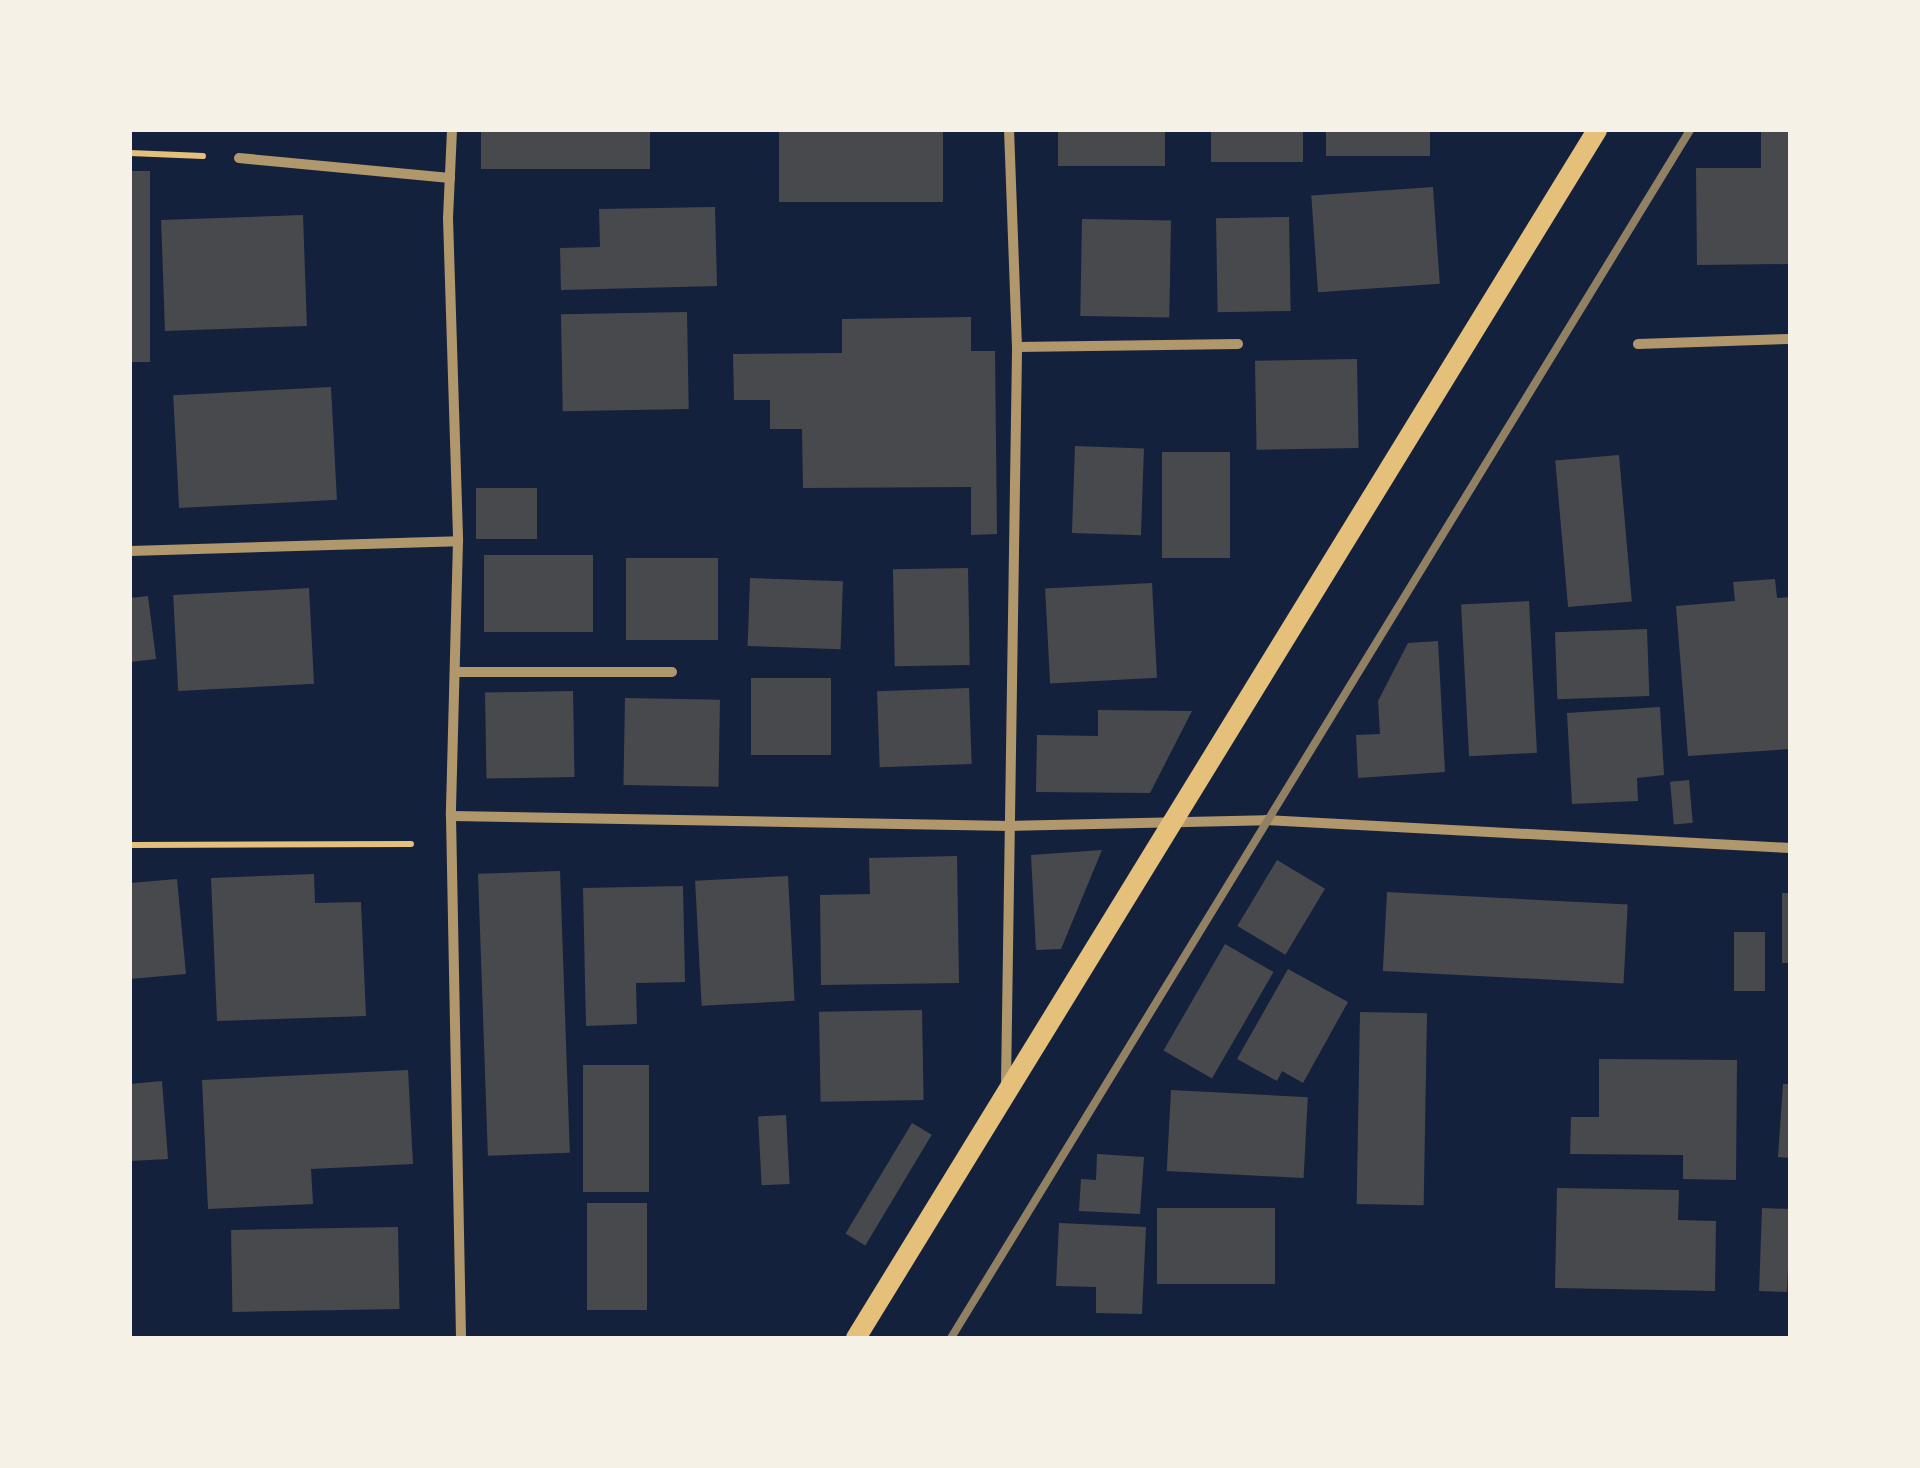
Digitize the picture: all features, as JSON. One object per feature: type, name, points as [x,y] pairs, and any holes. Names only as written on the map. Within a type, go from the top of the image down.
[{"type":"main road","points":[[856,1338],[1178,820],[1597,130]]},
{"type":"street","points":[[452,130],[458,541],[451,816],[462,1338]]},
{"type":"street","points":[[1006,1093],[1017,346],[1008,130]]},
{"type":"street","points":[[239,158],[450,178]]},
{"type":"street","points":[[1638,344],[1790,339]]},
{"type":"street","points":[[1017,346],[1238,344]]},
{"type":"street","points":[[130,551],[458,541]]},
{"type":"street","points":[[455,672],[672,672]]},
{"type":"street","points":[[451,816],[1010,826],[1178,820],[1790,848]]},
{"type":"path","points":[[130,153],[239,158]]},
{"type":"path","points":[[130,845],[452,844]]},
{"type":"building","points":[[481,130],[650,130],[650,169],[481,169]]},
{"type":"building","points":[[779,130],[943,130],[943,202],[779,202]]},
{"type":"building","points":[[1058,130],[1165,130],[1165,166],[1058,166]]},
{"type":"building","points":[[1211,130],[1303,130],[1303,162],[1211,162]]},
{"type":"building","points":[[1326,130],[1430,130],[1430,156],[1326,156]]},
{"type":"building","points":[[1761,130],[1790,130],[1790,264],[1697,265],[1696,168],[1761,168]]},
{"type":"building","points":[[130,171],[150,171],[150,362],[130,362]]},
{"type":"building","points":[[1433,187],[1440,284],[1318,292],[1311,196]]},
{"type":"building","points":[[715,207],[717,286],[561,290],[560,248],[600,247],[599,209]]},
{"type":"building","points":[[303,215],[307,326],[165,331],[161,220]]},
{"type":"building","points":[[1289,217],[1291,311],[1218,312],[1216,218]]},
{"type":"building","points":[[1082,219],[1171,221],[1169,318],[1080,316]]},
{"type":"building","points":[[687,312],[689,409],[563,411],[561,314]]},
{"type":"building","points":[[971,317],[971,351],[995,351],[997,534],[971,535],[971,487],[803,488],[802,429],[770,429],[770,400],[734,400],[733,354],[842,353],[842,319]]},
{"type":"building","points":[[1357,359],[1359,448],[1257,450],[1255,361]]},
{"type":"building","points":[[331,387],[337,500],[179,508],[173,395]]},
{"type":"building","points":[[1075,446],[1144,448],[1141,535],[1072,533]]},
{"type":"building","points":[[1162,452],[1230,452],[1230,558],[1162,558]]},
{"type":"building","points":[[1619,455],[1632,601],[1568,607],[1555,461]]},
{"type":"building","points":[[476,488],[537,488],[537,539],[476,539]]},
{"type":"building","points":[[484,555],[593,555],[593,632],[484,632]]},
{"type":"building","points":[[626,558],[718,558],[718,640],[626,640]]},
{"type":"building","points":[[968,568],[970,665],[895,666],[893,569]]},
{"type":"building","points":[[750,578],[843,581],[841,649],[748,646]]},
{"type":"building","points":[[1775,579],[1777,598],[1790,597],[1790,749],[1688,756],[1676,606],[1735,601],[1733,582]]},
{"type":"building","points":[[1152,583],[1157,678],[1050,683],[1045,589]]},
{"type":"building","points":[[309,588],[314,684],[178,691],[173,595]]},
{"type":"building","points":[[148,596],[156,659],[130,662],[130,598]]},
{"type":"building","points":[[1529,601],[1537,753],[1469,756],[1461,605]]},
{"type":"building","points":[[1647,629],[1649,696],[1557,699],[1555,632]]},
{"type":"building","points":[[1438,641],[1445,772],[1358,778],[1356,735],[1380,734],[1378,701],[1408,643]]},
{"type":"building","points":[[751,678],[831,678],[831,755],[751,755]]},
{"type":"building","points":[[969,688],[972,764],[880,767],[877,691]]},
{"type":"building","points":[[573,691],[575,777],[487,779],[485,693]]},
{"type":"building","points":[[625,698],[720,700],[718,787],[623,785]]},
{"type":"building","points":[[1660,707],[1664,775],[1637,778],[1638,801],[1572,804],[1567,713]]},
{"type":"building","points":[[1098,710],[1192,711],[1150,793],[1036,792],[1037,735],[1098,736]]},
{"type":"building","points":[[1689,780],[1693,823],[1674,824],[1670,782]]},
{"type":"building","points":[[1102,850],[1061,949],[1036,950],[1031,855]]},
{"type":"building","points":[[957,856],[959,983],[821,985],[820,895],[870,894],[869,858]]},
{"type":"building","points":[[1277,860],[1325,889],[1285,955],[1237,926]]},
{"type":"building","points":[[560,871],[570,1153],[488,1156],[478,874]]},
{"type":"building","points":[[314,874],[315,903],[361,902],[366,1016],[217,1021],[211,878]]},
{"type":"building","points":[[788,876],[795,1001],[702,1006],[695,881]]},
{"type":"building","points":[[177,879],[186,974],[130,979],[130,883]]},
{"type":"building","points":[[683,886],[685,982],[636,983],[637,1024],[586,1026],[583,888]]},
{"type":"building","points":[[1387,892],[1628,905],[1624,984],[1383,971]]},
{"type":"building","points":[[1782,893],[1790,893],[1790,963],[1782,963]]},
{"type":"building","points":[[1734,932],[1765,932],[1765,991],[1734,991]]},
{"type":"building","points":[[1225,944],[1273,972],[1212,1079],[1164,1051]]},
{"type":"building","points":[[1288,969],[1348,1002],[1303,1083],[1282,1071],[1277,1081],[1237,1059]]},
{"type":"building","points":[[922,1010],[924,1100],[821,1102],[819,1012]]},
{"type":"building","points":[[1360,1012],[1427,1013],[1424,1205],[1357,1204]]},
{"type":"building","points":[[1599,1059],[1737,1060],[1736,1180],[1683,1179],[1683,1155],[1570,1154],[1571,1117],[1599,1117]]},
{"type":"building","points":[[583,1065],[649,1065],[649,1192],[583,1192]]},
{"type":"building","points":[[408,1070],[413,1164],[311,1169],[313,1204],[208,1209],[202,1080]]},
{"type":"building","points":[[162,1081],[168,1159],[130,1161],[130,1084]]},
{"type":"building","points":[[1783,1084],[1790,1084],[1790,1158],[1778,1157]]},
{"type":"building","points":[[1171,1090],[1308,1097],[1304,1178],[1167,1171]]},
{"type":"building","points":[[786,1115],[790,1184],[762,1185],[758,1116]]},
{"type":"building","points":[[912,1123],[932,1135],[865,1245],[846,1234]]},
{"type":"building","points":[[1097,1154],[1144,1157],[1140,1214],[1079,1211],[1081,1179],[1096,1180]]},
{"type":"building","points":[[1557,1188],[1679,1190],[1678,1220],[1716,1221],[1715,1291],[1555,1288]]},
{"type":"building","points":[[587,1203],[647,1203],[647,1310],[587,1310]]},
{"type":"building","points":[[1157,1208],[1275,1208],[1275,1284],[1157,1284]]},
{"type":"building","points":[[1762,1208],[1790,1209],[1787,1292],[1759,1291]]},
{"type":"building","points":[[1059,1223],[1146,1227],[1142,1314],[1096,1313],[1096,1287],[1056,1286]]},
{"type":"building","points":[[398,1227],[399,1309],[232,1312],[231,1230]]},
{"type":"railway","points":[[951,1338],[1690,130]]}]
